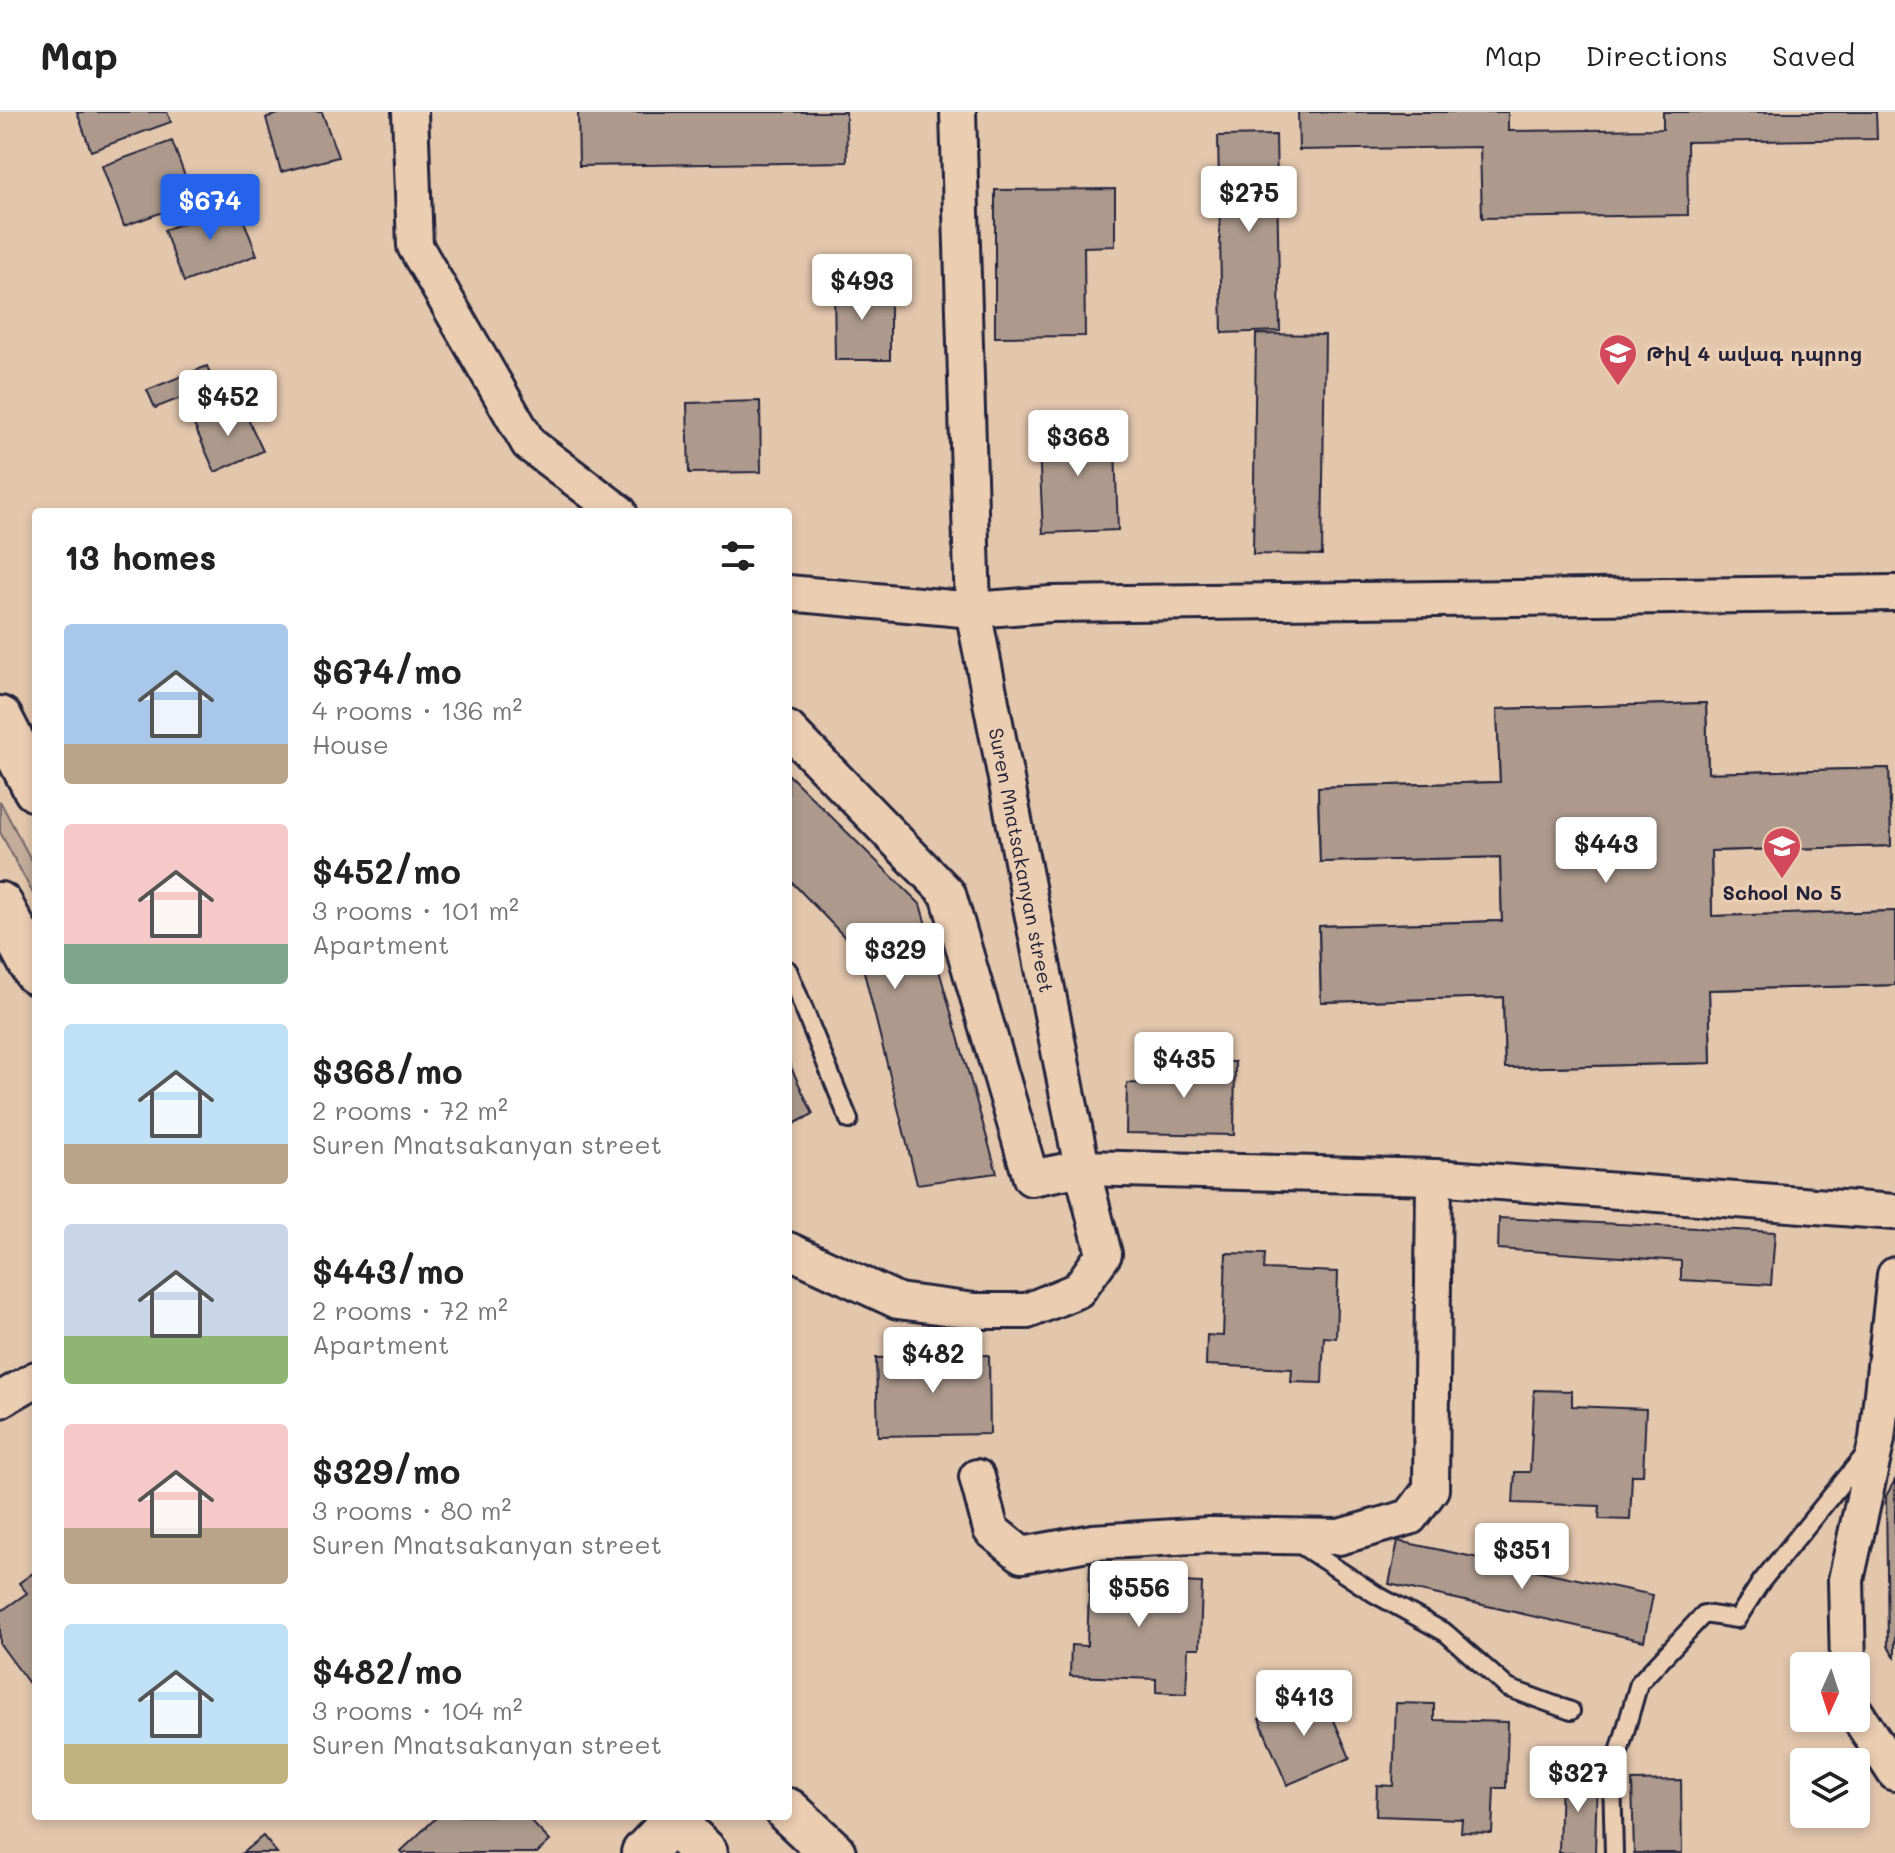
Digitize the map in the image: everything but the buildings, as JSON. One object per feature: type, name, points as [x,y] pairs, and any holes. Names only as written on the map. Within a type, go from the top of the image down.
[{"type":"main road","points":[[0,719],[32,781]]},
{"type":"main road","points":[[0,905],[32,965]]},
{"type":"main road","points":[[792,1815],[833,1853]]},
{"type":"main road","points":[[674,1820],[705,1853]]},
{"type":"street","points":[[410,112],[415,246],[529,444],[614,508]]},
{"type":"street","name":"Suren Mnatsakanyan street","points":[[792,1252],[898,1301],[975,1311],[1027,1311],[1078,1290],[1104,1254],[1082,1168],[973,610],[958,112]]},
{"type":"street","points":[[792,593],[973,610],[1051,604],[1895,593]]},
{"type":"street","points":[[792,733],[948,894],[1031,1178],[1082,1168],[1434,1177],[1895,1212]]},
{"type":"street","points":[[977,1477],[991,1530],[1022,1555],[1093,1542],[1209,1535],[1339,1537],[1410,1517],[1431,1489],[1434,1177]]},
{"type":"street","points":[[1848,1652],[1846,1580],[1886,1434],[1895,1275]]},
{"type":"street","points":[[0,1400],[32,1381]]},
{"type":"street","points":[[1868,1732],[1895,1773]]},
{"type":"street","points":[[643,1853],[670,1820]]},
{"type":"lane","points":[[792,980],[849,1120]]},
{"type":"lane","points":[[1614,1853],[1612,1777],[1639,1683],[1704,1614],[1737,1619],[1761,1582],[1886,1434]]},
{"type":"lane","points":[[1288,1536],[1375,1594],[1446,1633],[1508,1688],[1571,1711]]},
{"type":"shaded area","points":[[0,801],[32,861],[32,892],[0,832]]},
{"type":"place","name":"Թիվ 4 ավագ դպրոց","points":[[1618,387]]},
{"type":"place","name":"School No 5","points":[[1782,880]]}]
